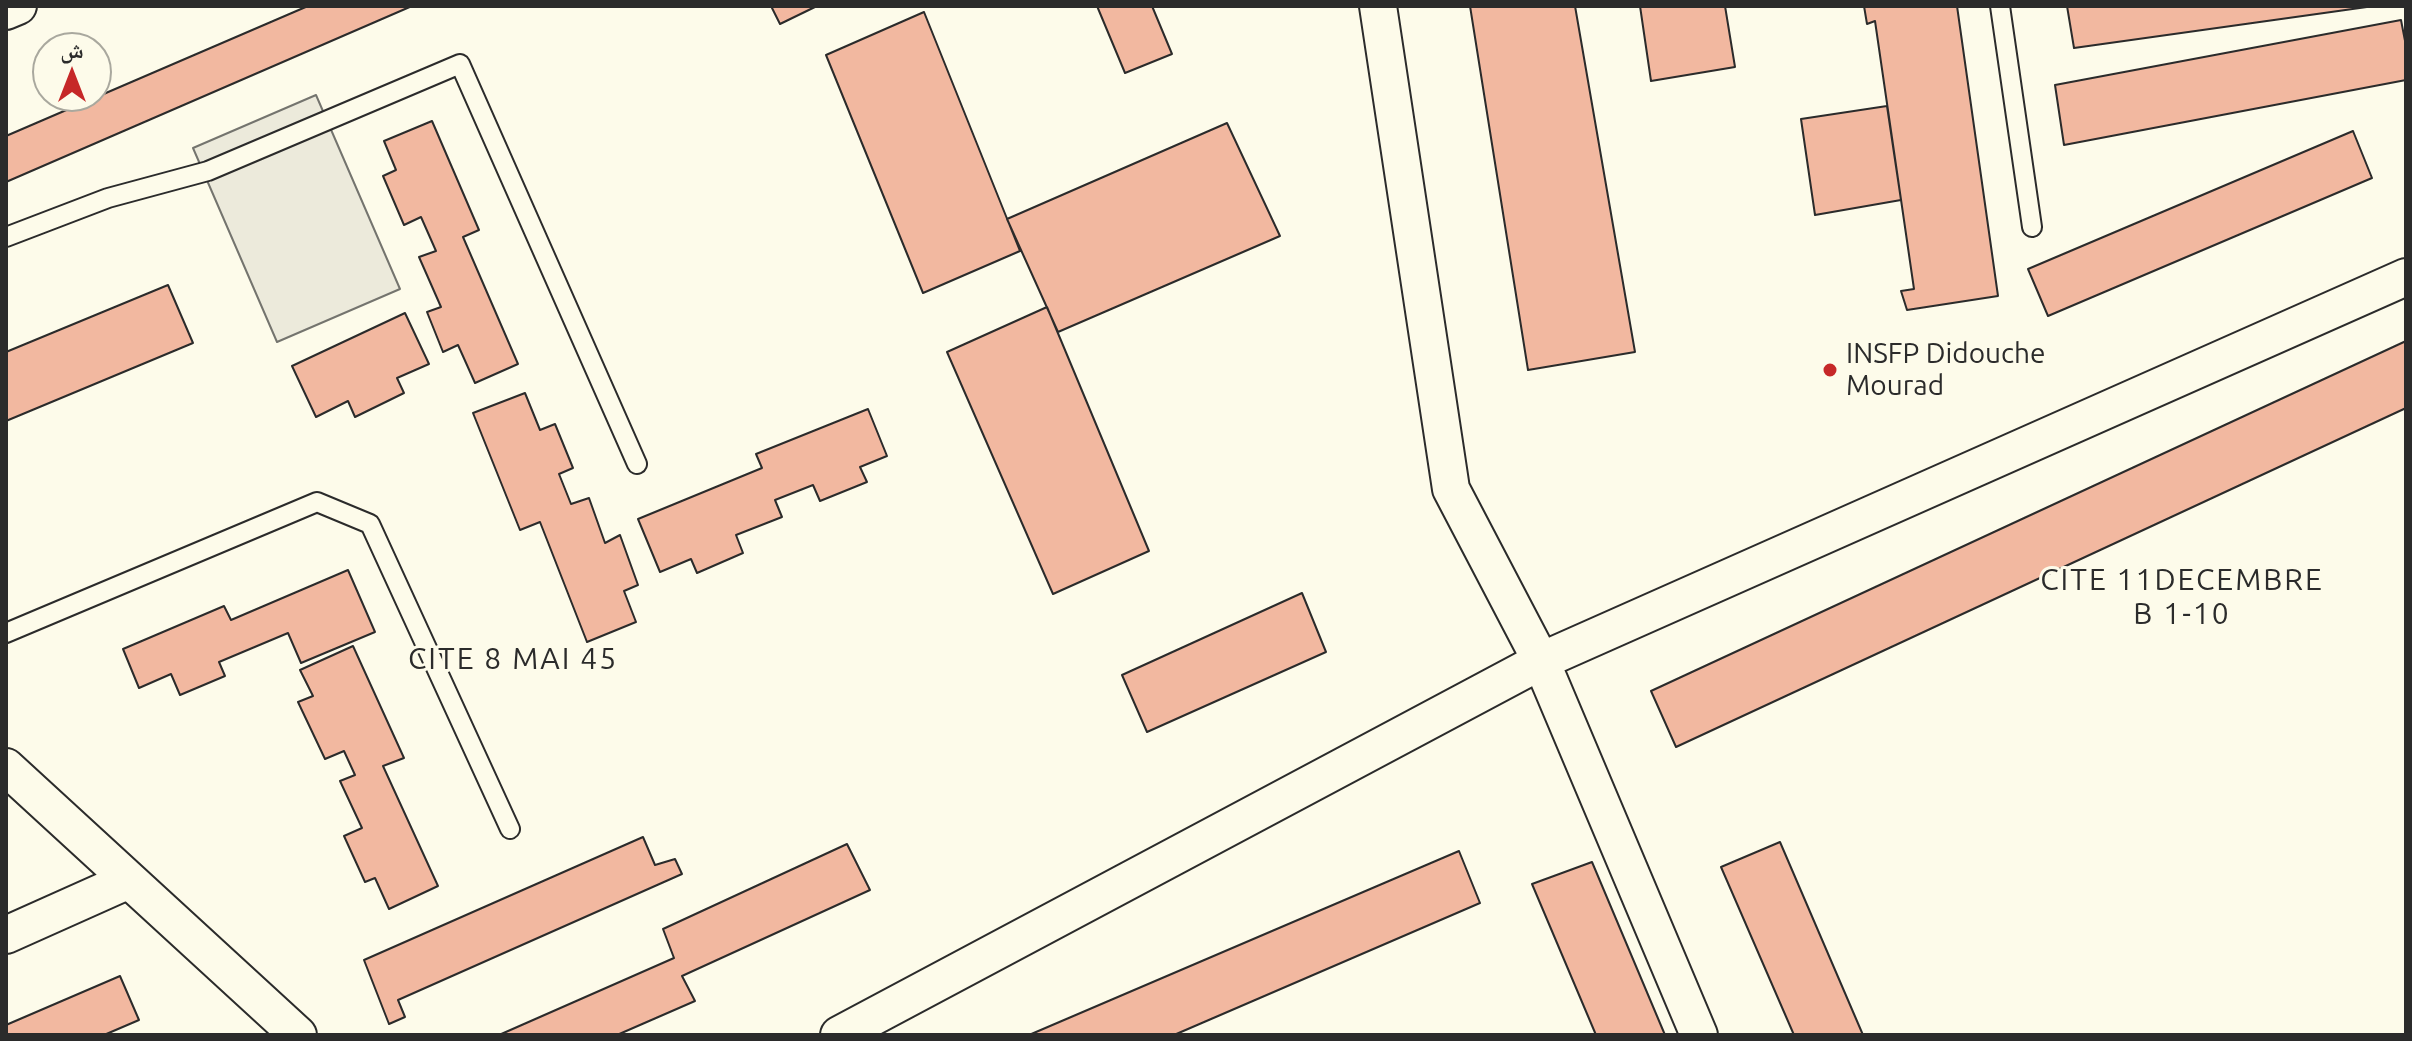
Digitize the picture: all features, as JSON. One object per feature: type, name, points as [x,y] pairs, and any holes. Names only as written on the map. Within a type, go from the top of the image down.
[{"type":"street","points":[[6,11],[18,6]]},
{"type":"street","points":[[1378,6],[1451,489],[1541,661],[1699,1035]]},
{"type":"street","points":[[839,1035],[1541,661],[2406,277]]},
{"type":"street","points":[[6,767],[298,1035]]},
{"type":"street","points":[[6,935],[129,880]]},
{"type":"lane","points":[[2000,6],[2032,227]]},
{"type":"lane","points":[[6,237],[108,198],[208,171],[460,64],[637,464]]},
{"type":"lane","points":[[6,633],[317,502],[370,524],[510,829]]},
{"type":"shaded area","points":[[316,95],[400,289],[277,342],[193,148]]},
{"type":"building","points":[[308,6],[412,6],[6,182],[6,136],[62,112],[112,112],[112,90]]},
{"type":"building","points":[[771,6],[817,6],[780,24]]},
{"type":"building","points":[[1097,6],[1152,6],[1172,54],[1125,73]]},
{"type":"building","points":[[1470,6],[1575,6],[1635,352],[1528,370]]},
{"type":"building","points":[[1640,6],[1725,6],[1735,67],[1651,81]]},
{"type":"building","points":[[1864,6],[1957,6],[1998,296],[1907,310],[1901,291],[1914,289],[1875,21],[1867,24]]},
{"type":"building","points":[[2067,6],[2374,6],[2074,48]]},
{"type":"building","points":[[924,12],[1020,251],[923,293],[826,55]]},
{"type":"building","points":[[2401,20],[2406,46],[2406,80],[2064,145],[2055,85]]},
{"type":"building","points":[[1887,106],[1901,200],[1815,215],[1801,119]]},
{"type":"building","points":[[432,121],[479,230],[463,237],[518,364],[475,383],[458,345],[443,352],[427,312],[441,307],[419,257],[436,251],[421,217],[404,225],[383,176],[396,170],[384,141]]},
{"type":"building","points":[[1227,123],[1280,236],[1058,332],[1007,219]]},
{"type":"building","points":[[2353,131],[2372,178],[2048,316],[2028,269]]},
{"type":"building","points":[[168,285],[193,343],[6,421],[6,352]]},
{"type":"building","points":[[1047,307],[1149,551],[1053,594],[947,352]]},
{"type":"building","points":[[405,313],[429,364],[397,378],[404,393],[355,417],[348,401],[316,417],[292,366]]},
{"type":"building","points":[[2406,341],[2406,408],[1676,747],[1651,691]]},
{"type":"building","points":[[525,393],[540,430],[555,424],[573,468],[559,474],[571,504],[589,498],[605,543],[620,535],[638,585],[624,591],[636,622],[587,642],[540,522],[520,530],[473,413]]},
{"type":"building","points":[[868,409],[887,456],[860,467],[867,482],[820,501],[813,485],[775,500],[782,517],[736,535],[743,553],[697,573],[691,559],[660,572],[638,519],[762,468],[756,454]]},
{"type":"building","points":[[348,570],[375,632],[301,663],[288,633],[219,662],[225,676],[180,695],[171,674],[139,688],[123,649],[224,606],[231,620]]},
{"type":"building","points":[[1302,593],[1326,652],[1147,732],[1122,675]]},
{"type":"building","points":[[353,646],[404,758],[383,766],[438,886],[389,909],[375,878],[365,882],[344,836],[362,828],[340,781],[355,775],[344,751],[325,759],[298,702],[313,696],[300,670]]},
{"type":"building","points":[[643,837],[655,865],[675,859],[682,874],[398,1000],[405,1017],[389,1024],[364,960]]},
{"type":"building","points":[[1780,842],[1863,1035],[1794,1035],[1721,867]]},
{"type":"building","points":[[847,844],[870,890],[682,976],[695,1001],[617,1035],[499,1035],[674,958],[663,929]]},
{"type":"building","points":[[1459,851],[1480,903],[1174,1035],[1029,1035]]},
{"type":"building","points":[[1592,862],[1665,1035],[1596,1035],[1532,884]]},
{"type":"building","points":[[120,976],[139,1020],[104,1035],[6,1035],[6,1025]]},
{"type":"place","name":"INSFP Didouche Mourad","points":[[1830,370]]},
{"type":"district","name":"CITE 11DECEMBRE B 1-10","points":[[2182,597]]},
{"type":"district","name":"CITE 8 MAI 45","points":[[513,659]]}]
